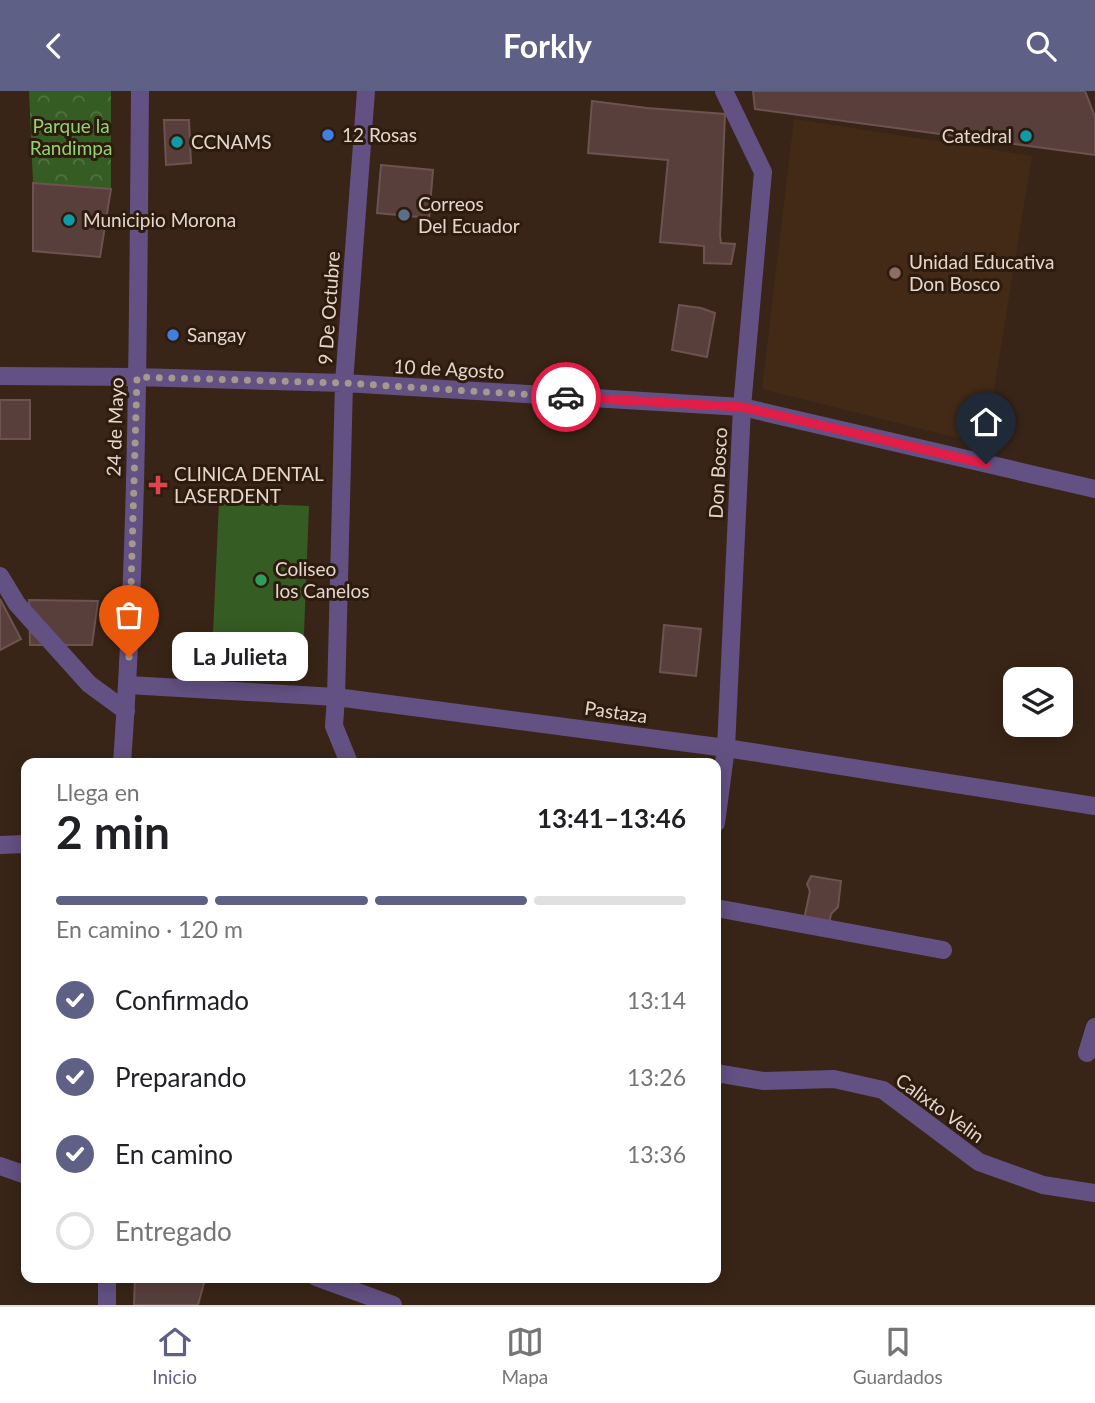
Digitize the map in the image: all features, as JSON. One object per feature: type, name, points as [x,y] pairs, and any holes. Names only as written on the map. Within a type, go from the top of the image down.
[{"type":"street","name":"24 de Mayo","points":[[122,758],[128,685],[137,377],[140,91]]},
{"type":"street","name":"9 De Octubre","points":[[336,697],[344,383],[366,91]]},
{"type":"street","name":"Don Bosco","points":[[721,786],[726,748],[742,407],[762,172],[724,91]]},
{"type":"street","name":"10 de Agosto","points":[[0,376],[344,383],[742,407],[1095,489]]},
{"type":"street","points":[[0,576],[17,604],[89,684],[126,711]]},
{"type":"street","name":"Pastaza","points":[[128,685],[336,697],[726,748],[1095,806]]},
{"type":"street","points":[[336,697],[334,726],[347,758]]},
{"type":"street","points":[[0,845],[21,845]]},
{"type":"street","points":[[721,909],[943,950]]},
{"type":"street","points":[[1087,1053],[1095,1027]]},
{"type":"street","name":"Calixto Velin","points":[[721,1074],[764,1081],[834,1079],[883,1090],[979,1161],[1043,1185],[1095,1193]]},
{"type":"street","points":[[0,1166],[21,1173]]},
{"type":"street","points":[[107,1283],[107,1305]]},
{"type":"street","points":[[332,1283],[393,1305]]},
{"type":"shaded area","name":"Unidad Educativa Don Bosco","points":[[794,119],[1032,156],[985,445],[762,389]]},
{"type":"green space","name":"Parque la Randimpa","points":[[29,91],[111,91],[111,189],[33,183]]},
{"type":"green space","name":"Coliseo los Canelos","points":[[219,502],[309,506],[303,659],[212,655]]},
{"type":"building","name":"Catedral","points":[[753,91],[1085,91],[1095,117],[1095,155],[755,109]]},
{"type":"building","points":[[592,101],[725,114],[720,236],[721,243],[735,244],[731,264],[704,263],[704,246],[660,242],[668,160],[588,153]]},
{"type":"building","name":"CCNAMS","points":[[164,120],[189,120],[191,163],[166,165]]},
{"type":"building","points":[[381,165],[433,170],[429,218],[377,213]]},
{"type":"building","name":"Municipio Morona","points":[[33,183],[111,189],[100,257],[33,251]]},
{"type":"building","points":[[679,305],[715,313],[707,357],[672,350]]},
{"type":"building","points":[[0,400],[30,400],[30,439],[0,439]]},
{"type":"building","points":[[0,599],[21,639],[0,650]]},
{"type":"building","points":[[29,600],[98,601],[92,645],[30,645]]},
{"type":"building","points":[[664,625],[701,629],[696,676],[660,672]]},
{"type":"building","points":[[811,876],[841,881],[838,907],[831,914],[829,924],[803,924],[810,891],[807,884]]},
{"type":"building","points":[[135,1283],[204,1283],[198,1305],[134,1305]]},
{"type":"way so far","points":[[129,657],[137,377],[344,383],[566,397]]},
{"type":"place","name":"12 Rosas","points":[[328,135]]},
{"type":"place","name":"Catedral","points":[[1026,136]]},
{"type":"place","name":"CCNAMS","points":[[177,142]]},
{"type":"place","name":"Correos Del Ecuador","points":[[404,215]]},
{"type":"place","name":"Municipio Morona","points":[[69,220]]},
{"type":"place","name":"Unidad Educativa Don Bosco","points":[[895,273]]},
{"type":"place","name":"Sangay","points":[[173,335]]},
{"type":"place","name":"CLINICA DENTAL LASERDENT","points":[[158,485]]},
{"type":"place","name":"Coliseo los Canelos","points":[[261,580]]},
{"type":"place","name":"La Julieta","points":[[129,657]]},
{"type":"route","points":[[566,397],[742,407],[986,464]]}]
